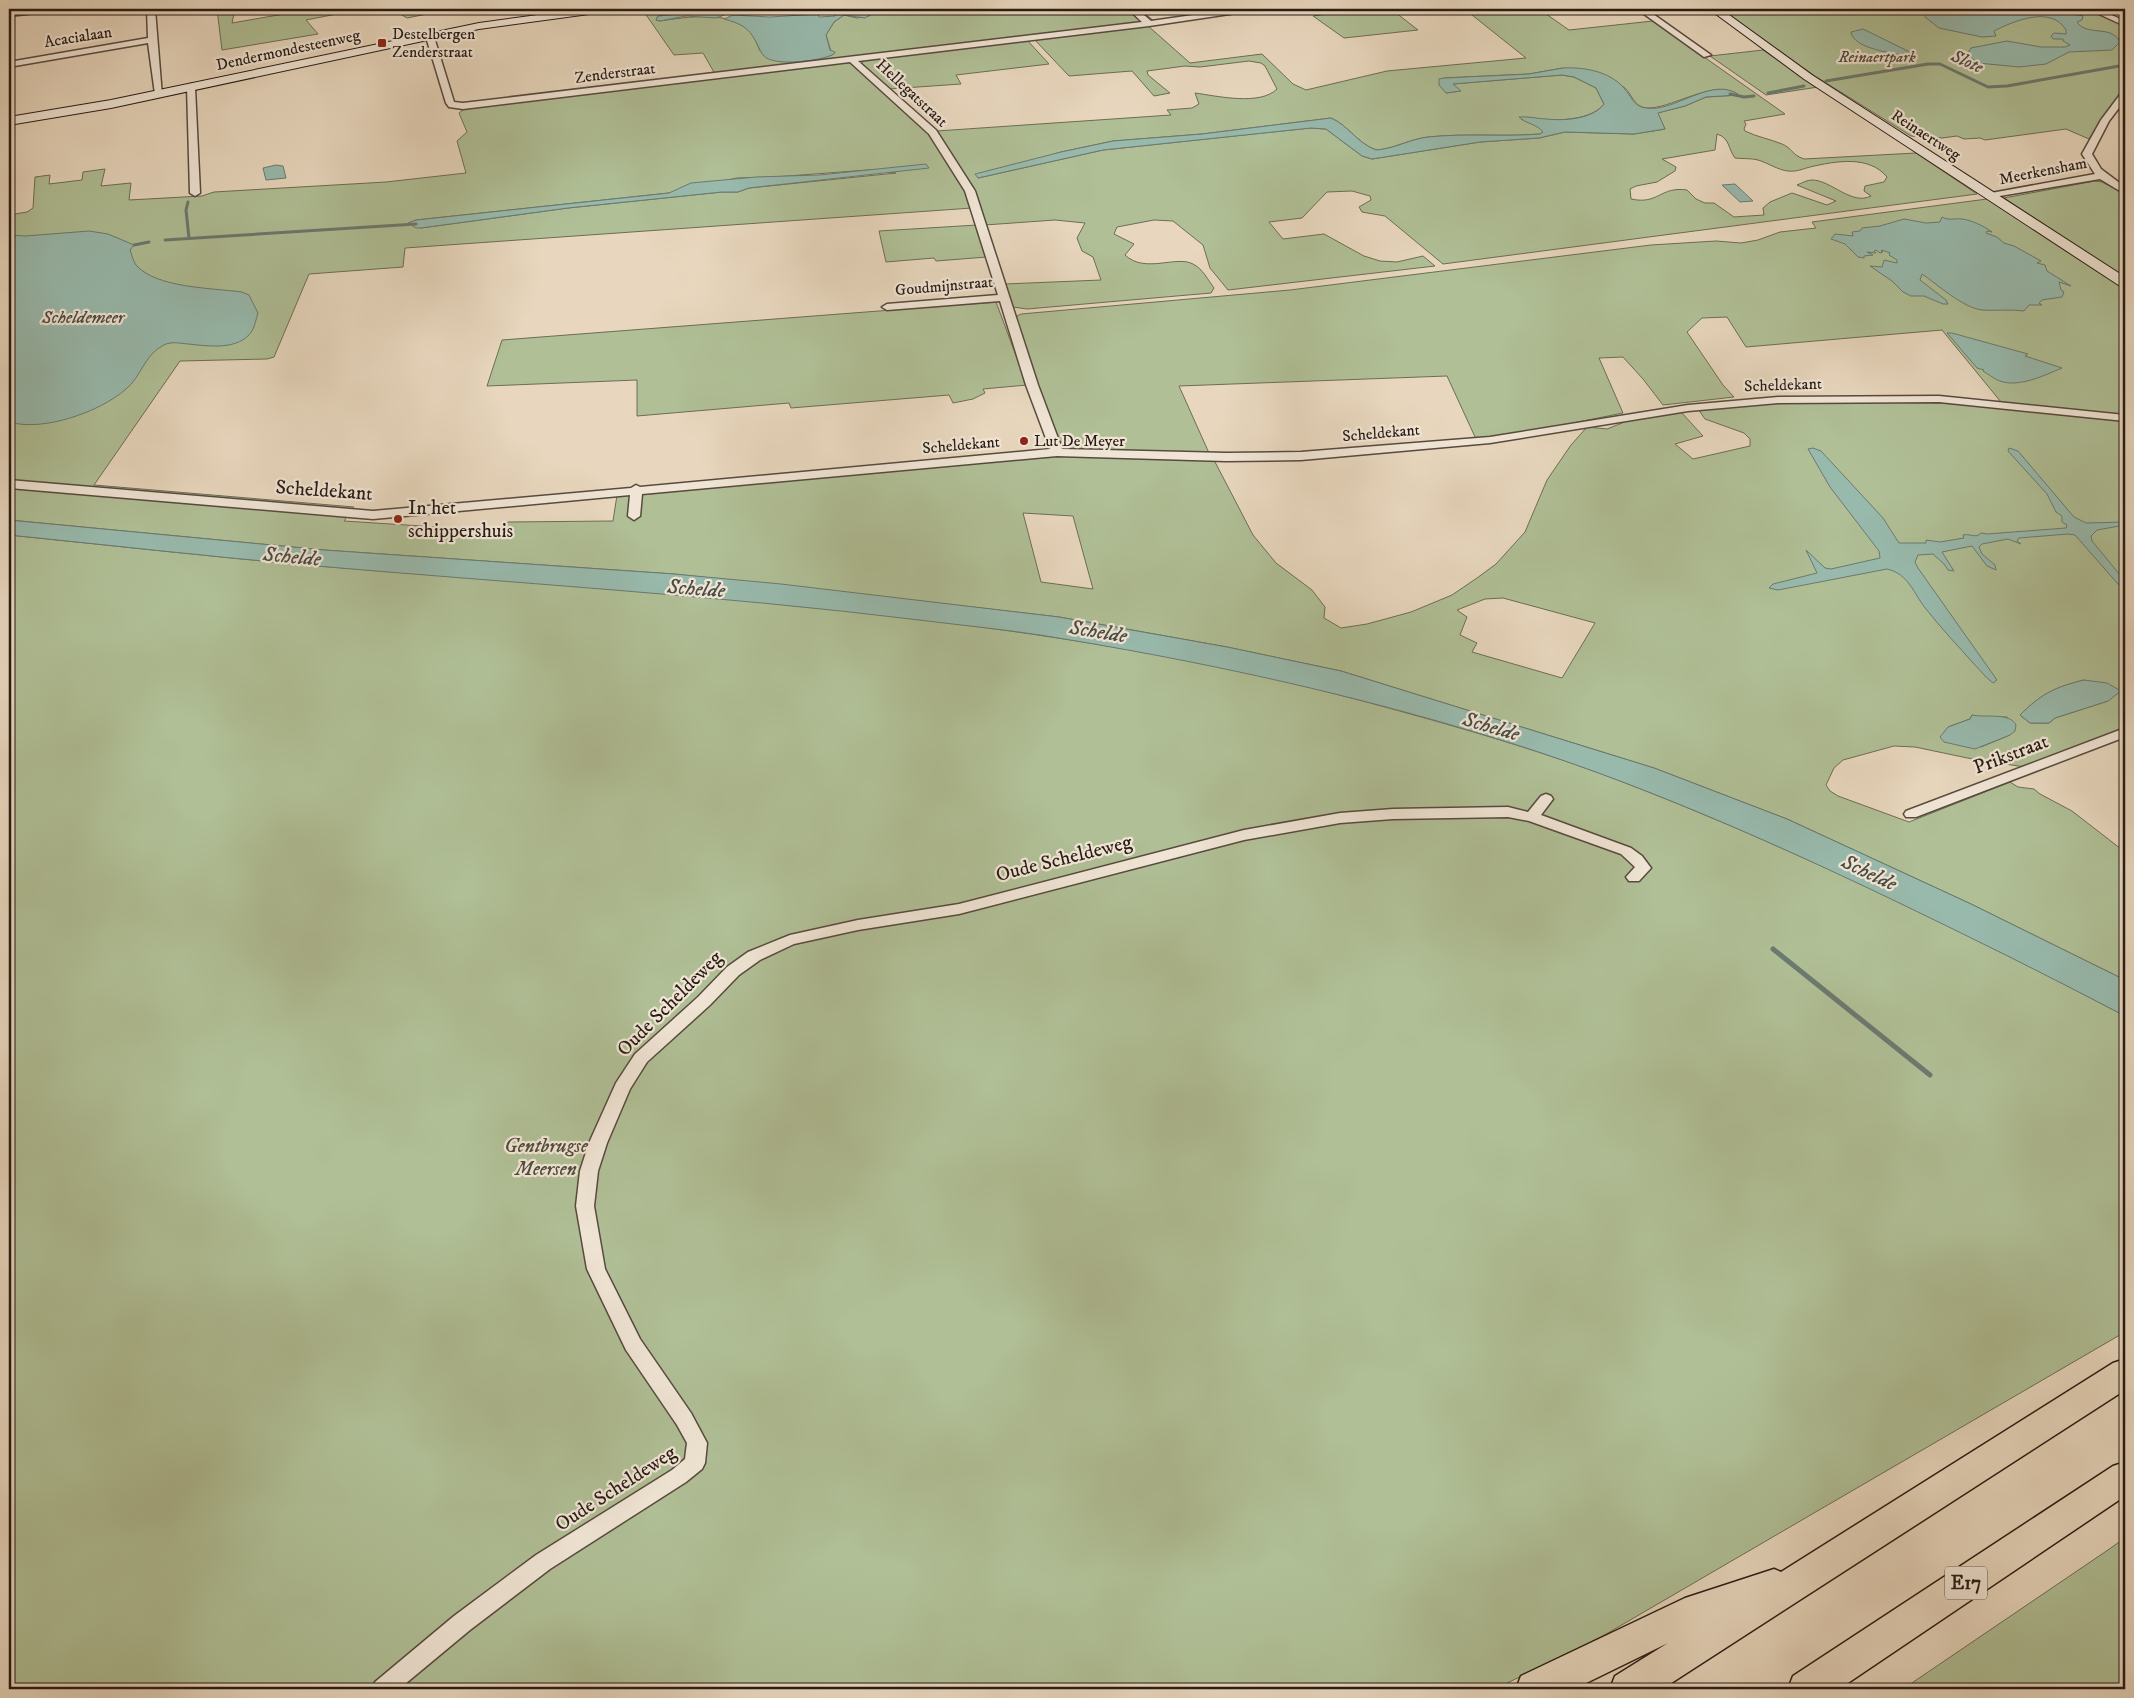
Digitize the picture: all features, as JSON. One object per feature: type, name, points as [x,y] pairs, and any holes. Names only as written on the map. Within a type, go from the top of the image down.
[{"type":"highway","points":[[1629,1689],[2125,1372]]},
{"type":"highway","name":"E17","points":[[1808,1689],[2125,1477]]},
{"type":"highway","points":[[1535,1689],[1698,1610],[1808,1575]]},
{"type":"main road","name":"Dendermondesteenweg","points":[[9,121],[159,94],[480,26],[604,9]]},
{"type":"main road","name":"Reinaertweg","points":[[1714,9],[1808,77],[2125,282]]},
{"type":"street","points":[[9,14],[56,9]]},
{"type":"street","points":[[151,9],[152,40],[159,94]]},
{"type":"street","points":[[1132,9],[1149,24]]},
{"type":"street","name":"Hellegatstraat","points":[[852,60],[1149,24],[1250,9]]},
{"type":"street","points":[[1641,9],[1707,55]]},
{"type":"street","points":[[2092,9],[2125,24]]},
{"type":"street","name":"Zenderstraat","points":[[430,37],[450,103],[457,106],[852,60]]},
{"type":"street","name":"Acacialaan","points":[[9,64],[152,40]]},
{"type":"street","name":"Hellegatstraat","points":[[852,60],[933,132],[970,191],[1032,385],[1057,452]]},
{"type":"street","points":[[191,87],[195,194]]},
{"type":"street","points":[[2125,94],[2105,120],[2087,154],[2090,162],[2101,176],[2125,191]]},
{"type":"street","name":"Meerkensham","points":[[1991,196],[2101,176]]},
{"type":"street","name":"Goudmijnstraat","points":[[887,307],[1004,298]]},
{"type":"street","name":"Scheldekant","points":[[9,484],[374,514],[1057,452],[1242,458],[1301,456],[1476,442],[1688,408],[1778,400],[1939,400],[2125,418]]},
{"type":"street","points":[[634,516],[636,490]]},
{"type":"street","name":"Prikstraat","points":[[1910,814],[2125,732]]},
{"type":"street","points":[[1532,817],[1546,799]]},
{"type":"street","name":"Oude Scheldeweg","points":[[383,1689],[462,1622],[543,1562],[679,1476],[695,1463],[697,1443],[684,1419],[633,1344],[596,1269],[585,1206],[589,1170],[598,1143],[622,1087],[641,1058],[704,1001],[733,971],[754,956],[790,940],[858,924],[959,909],[1244,835],[1340,818],[1393,814],[1508,812],[1532,817],[1626,851],[1637,859],[1643,868],[1634,878]]},
{"type":"green space","points":[[217,9],[235,9],[232,23],[313,9],[363,9],[306,20],[318,34],[222,50]]},
{"type":"green space","points":[[392,9],[452,9],[407,18]]},
{"type":"green space","points":[[642,9],[703,9],[691,13],[658,16],[656,20],[707,17],[731,20],[741,24],[750,31],[760,51],[802,61],[832,55],[826,35],[834,22],[844,15],[857,18],[869,16],[875,12],[913,9],[1139,9],[1154,21],[715,74],[703,53],[674,55]]},
{"type":"green space","points":[[1360,9],[1391,9],[1418,30],[1344,38],[1313,16]]},
{"type":"green space","points":[[1539,9],[1569,30],[1653,21],[1785,114],[1744,121],[1746,124],[1745,131],[1782,144],[1804,159],[1916,153],[1977,194],[1443,264],[1385,216],[1362,212],[1359,207],[1371,200],[1370,196],[1352,191],[1327,192],[1302,218],[1269,222],[1283,239],[1324,234],[1364,256],[1380,261],[1397,262],[1423,256],[1435,266],[1228,290],[1210,268],[1203,245],[1173,221],[1154,220],[1117,227],[1114,234],[1134,244],[1125,255],[1142,263],[1178,261],[1193,264],[1197,266],[1214,288],[1211,293],[1027,309],[1013,307],[1005,284],[1101,280],[1093,257],[1082,251],[1077,238],[1085,223],[1055,220],[985,225],[974,188],[937,131],[1171,115],[1167,110],[1192,108],[1199,104],[1195,93],[1226,98],[1249,99],[1269,94],[1277,89],[1265,66],[1261,63],[1249,61],[1147,71],[1148,75],[1170,93],[1154,96],[1132,71],[1069,76],[1034,39],[1147,25],[1190,63],[1262,54],[1293,84],[1306,90],[1387,71],[1526,58],[1467,11]],"holes":[[[1563,68],[1622,86],[1636,103],[1644,108],[1660,106],[1707,91],[1730,91],[1739,95],[1706,97],[1685,106],[1657,113],[1665,129],[1634,134],[1565,132],[1539,138],[1480,142],[1372,159],[1362,156],[1326,129],[1310,128],[1103,150],[978,178],[1061,152],[1113,141],[1202,134],[1331,118],[1343,125],[1363,143],[1376,150],[1428,137],[1540,134],[1543,132],[1539,127],[1521,119],[1566,119],[1588,115],[1604,104],[1596,88],[1574,77],[1562,75],[1452,84],[1460,91],[1446,93],[1444,78],[1529,74]],[[1717,134],[1727,141],[1735,158],[1758,160],[1780,169],[1791,171],[1830,163],[1862,163],[1880,170],[1887,177],[1884,182],[1865,186],[1864,191],[1871,196],[1864,198],[1856,198],[1819,181],[1806,181],[1797,185],[1836,201],[1827,205],[1792,193],[1770,202],[1763,208],[1764,215],[1734,217],[1714,203],[1705,203],[1696,199],[1687,190],[1678,189],[1648,200],[1631,199],[1630,189],[1657,182],[1675,171],[1676,167],[1662,159],[1715,150]]]},
{"type":"green space","name":"Reinaertpark","points":[[1720,9],[2088,9],[2125,25],[2125,91],[2102,118],[2089,139],[2066,129],[1985,140],[1980,138],[1964,139],[1957,136],[1942,138],[1911,136],[1815,76]]},
{"type":"green space","points":[[1027,40],[1049,64],[956,75],[961,84],[889,89],[861,64],[865,60]]},
{"type":"green space","points":[[1763,50],[1818,87],[1766,95],[1710,56]]},
{"type":"green space","points":[[851,62],[928,133],[965,190],[972,208],[405,248],[403,267],[309,274],[274,357],[267,359],[180,361],[94,485],[354,507],[344,521],[484,530],[500,528],[508,522],[613,521],[617,495],[1068,455],[1214,460],[1253,535],[1276,563],[1312,590],[1325,607],[1324,618],[1341,628],[1367,624],[1411,612],[1452,595],[1496,564],[1525,532],[1547,480],[1571,445],[1587,427],[1607,429],[1627,421],[1681,412],[1703,436],[1675,444],[1693,459],[1750,446],[1750,439],[1744,433],[1705,419],[1698,409],[1809,402],[1893,401],[1972,406],[2125,421],[2125,736],[2039,769],[1977,760],[1915,747],[1894,746],[1843,760],[1834,768],[1826,785],[1830,791],[1838,796],[1909,822],[2010,782],[2018,787],[2034,789],[2072,811],[2125,852],[2125,980],[1971,904],[1787,819],[1654,768],[1341,671],[1227,647],[1059,617],[876,596],[674,574],[324,550],[9,520],[9,215],[27,212],[33,208],[35,177],[50,175],[49,184],[82,180],[83,172],[105,169],[101,186],[131,183],[129,200],[202,196],[214,192],[386,182],[466,173],[457,141],[467,132],[459,113],[464,109]],"holes":[[[868,170],[896,173],[749,188],[738,192],[568,208],[421,228],[409,223],[416,220],[669,193],[737,178]],[[1023,513],[1073,516],[1093,589],[1041,582]],[[1503,598],[1595,623],[1562,678],[1472,652],[1477,643],[1460,635],[1467,617],[1457,610],[1485,599]],[[2084,680],[2108,701],[2055,718],[2049,723],[2030,723],[2020,715],[2049,692]],[[1972,715],[1980,717],[2007,717],[2010,735],[1981,747],[1948,727],[1970,719]]]},
{"type":"green space","points":[[2095,181],[2102,182],[2125,194],[2125,278],[2004,198]]},
{"type":"green space","points":[[1987,199],[2125,289],[2125,378],[2121,385],[2125,387],[2125,415],[2001,402],[1942,330],[1746,347],[1727,317],[1702,318],[1687,332],[1723,385],[1734,397],[1663,405],[1623,357],[1599,358],[1623,413],[1548,428],[1476,439],[1447,376],[1179,386],[1209,453],[1065,450],[1060,447],[1053,434],[1016,318],[1021,314],[1290,290],[1651,245],[1716,241],[1741,243],[1758,240],[1780,232],[1816,228],[1812,222]]},
{"type":"green space","points":[[977,225],[987,257],[936,261],[934,258],[886,262],[879,231]]},
{"type":"green space","points":[[996,302],[1027,385],[983,389],[985,393],[973,399],[953,403],[949,395],[791,408],[789,403],[637,416],[637,380],[487,386],[502,340]]},
{"type":"green space","name":"Gentbrugse Meersen","points":[[9,535],[305,565],[590,587],[785,605],[979,627],[1076,641],[1268,677],[1432,720],[1501,740],[1603,774],[1699,812],[1823,866],[1945,924],[2125,1016],[2125,1332],[1601,1637],[1495,1689],[9,1689]]},
{"type":"green space","points":[[2125,1538],[2125,1689],[1903,1689],[2105,1552]]},
{"type":"water","points":[[703,9],[725,9],[730,13],[716,18],[686,16],[660,21],[656,20],[658,16],[691,13]]},
{"type":"water","points":[[878,9],[913,9],[875,12],[865,18],[844,15],[834,22],[826,35],[830,50],[835,52],[834,54],[819,59],[798,62],[769,59],[764,56],[747,29],[724,19],[733,15],[770,17],[818,14],[819,17],[835,16],[835,14]]},
{"type":"water","points":[[1925,9],[2048,9],[2083,16],[2082,20],[2077,22],[2081,26],[2087,29],[2111,33],[2120,42],[2112,50],[2069,52],[2046,64],[2019,67],[1978,63],[1967,55],[1971,48],[2007,41],[2041,47],[2065,47],[2070,45],[2063,41],[2063,39],[2053,39],[2051,36],[2054,33],[2066,34],[2066,30],[2059,22],[2051,18],[2032,17],[1994,31],[1996,36],[1982,37],[1939,28],[1925,17]]},
{"type":"water","points":[[1863,29],[1916,55],[1911,57],[1867,47],[1854,38],[1851,32]]},
{"type":"water","points":[[1563,68],[1588,69],[1604,74],[1618,82],[1638,106],[1646,108],[1669,105],[1717,89],[1729,90],[1739,95],[1706,97],[1685,106],[1658,113],[1665,129],[1634,134],[1565,132],[1539,138],[1480,142],[1372,159],[1362,156],[1326,129],[1311,128],[1103,150],[978,178],[975,174],[1113,141],[1202,134],[1331,118],[1343,125],[1363,143],[1376,150],[1428,137],[1540,134],[1543,132],[1541,129],[1519,117],[1562,120],[1586,116],[1604,104],[1596,88],[1574,77],[1562,75],[1453,84],[1461,91],[1446,93],[1439,85],[1439,79],[1529,74]]},
{"type":"water","points":[[926,164],[929,168],[749,188],[738,192],[568,208],[421,228],[416,228],[408,223],[416,220],[669,193],[691,183],[756,177],[819,175]]},
{"type":"water","points":[[276,165],[283,166],[286,178],[266,180],[263,168]]},
{"type":"water","points":[[1735,184],[1753,201],[1740,202],[1722,185]]},
{"type":"water","points":[[1942,217],[1966,220],[1981,226],[1992,232],[1987,231],[1986,233],[2041,261],[2037,263],[2045,265],[2047,271],[2071,286],[2059,282],[2061,290],[2064,292],[2062,297],[2042,300],[2039,303],[2042,305],[2029,305],[2024,311],[1982,310],[1967,305],[1950,295],[1922,274],[1920,280],[1946,300],[1948,304],[1943,304],[1924,296],[1911,296],[1903,292],[1892,281],[1870,266],[1882,267],[1884,260],[1897,263],[1897,260],[1889,255],[1890,253],[1882,250],[1883,252],[1880,253],[1876,250],[1874,251],[1876,253],[1867,252],[1873,255],[1864,256],[1864,258],[1858,257],[1845,244],[1831,239],[1835,234],[1853,236],[1852,232],[1860,231],[1862,228],[1880,226],[1904,219],[1926,223],[1940,222]]},
{"type":"water","name":"Scheldemeer","points":[[89,231],[108,234],[134,245],[130,250],[136,265],[145,273],[157,278],[185,286],[242,292],[249,295],[258,313],[253,329],[239,342],[223,346],[165,344],[151,355],[126,389],[102,405],[87,412],[54,422],[23,424],[9,422],[9,235],[25,236]]},
{"type":"water","points":[[1947,333],[2028,354],[2025,356],[2062,368],[2023,382],[2007,383],[2000,381],[1984,370],[1977,368]]},
{"type":"water","points":[[1813,448],[1821,451],[1883,518],[1899,543],[1926,543],[1926,540],[1940,542],[1964,538],[1963,535],[1975,536],[1981,533],[2066,528],[2067,525],[2062,522],[2062,516],[2056,512],[2047,494],[2008,451],[2009,448],[2018,451],[2074,517],[2086,523],[2125,522],[2125,525],[2097,530],[2091,536],[2092,541],[2125,581],[2125,592],[2075,535],[2019,538],[2017,541],[2021,544],[2008,539],[1982,544],[1979,547],[1982,554],[1995,565],[1996,570],[1987,566],[1972,546],[1942,552],[1954,571],[1948,570],[1933,554],[1918,555],[1915,562],[1918,568],[1997,680],[1993,683],[1921,603],[1906,580],[1894,571],[1887,569],[1778,590],[1769,588],[1773,584],[1817,573],[1806,550],[1825,568],[1831,569],[1880,558],[1879,551],[1830,487],[1808,449]]},
{"type":"water","name":"Schelde","points":[[9,520],[324,550],[674,574],[781,584],[1059,617],[1227,647],[1341,671],[1654,768],[1787,819],[1971,904],[2125,980],[2125,1016],[1889,898],[1746,832],[1649,792],[1501,740],[1387,707],[1272,679],[1157,655],[1010,631],[766,603],[305,565],[9,535]]},
{"type":"water","points":[[2084,680],[2107,683],[2121,691],[2108,701],[2055,718],[2049,723],[2030,723],[2020,715],[2049,692]]},
{"type":"water","points":[[1972,715],[2008,718],[2016,725],[2015,731],[2010,735],[1975,749],[1944,742],[1940,737],[1948,727],[1970,719]]},
{"type":"waterway","name":"Slote","points":[[1826,81],[1928,64],[1940,64],[1988,87],[2007,86],[2125,65]]},
{"type":"waterway","name":"Slote","points":[[1768,93],[1804,86]]},
{"type":"waterway","name":"Slote","points":[[1730,94],[1744,97],[1754,96]]},
{"type":"waterway","points":[[188,202],[186,210],[189,238]]},
{"type":"waterway","points":[[165,240],[416,224]]},
{"type":"waterway","points":[[134,245],[149,242]]},
{"type":"waterway","points":[[1773,949],[1930,1075]]},
{"type":"place","name":"Destelbergen Zenderstraat","points":[[382,43]]},
{"type":"place","name":"Lut De Meyer","points":[[1024,441]]},
{"type":"place","name":"In het schippershuis","points":[[398,519]]}]
